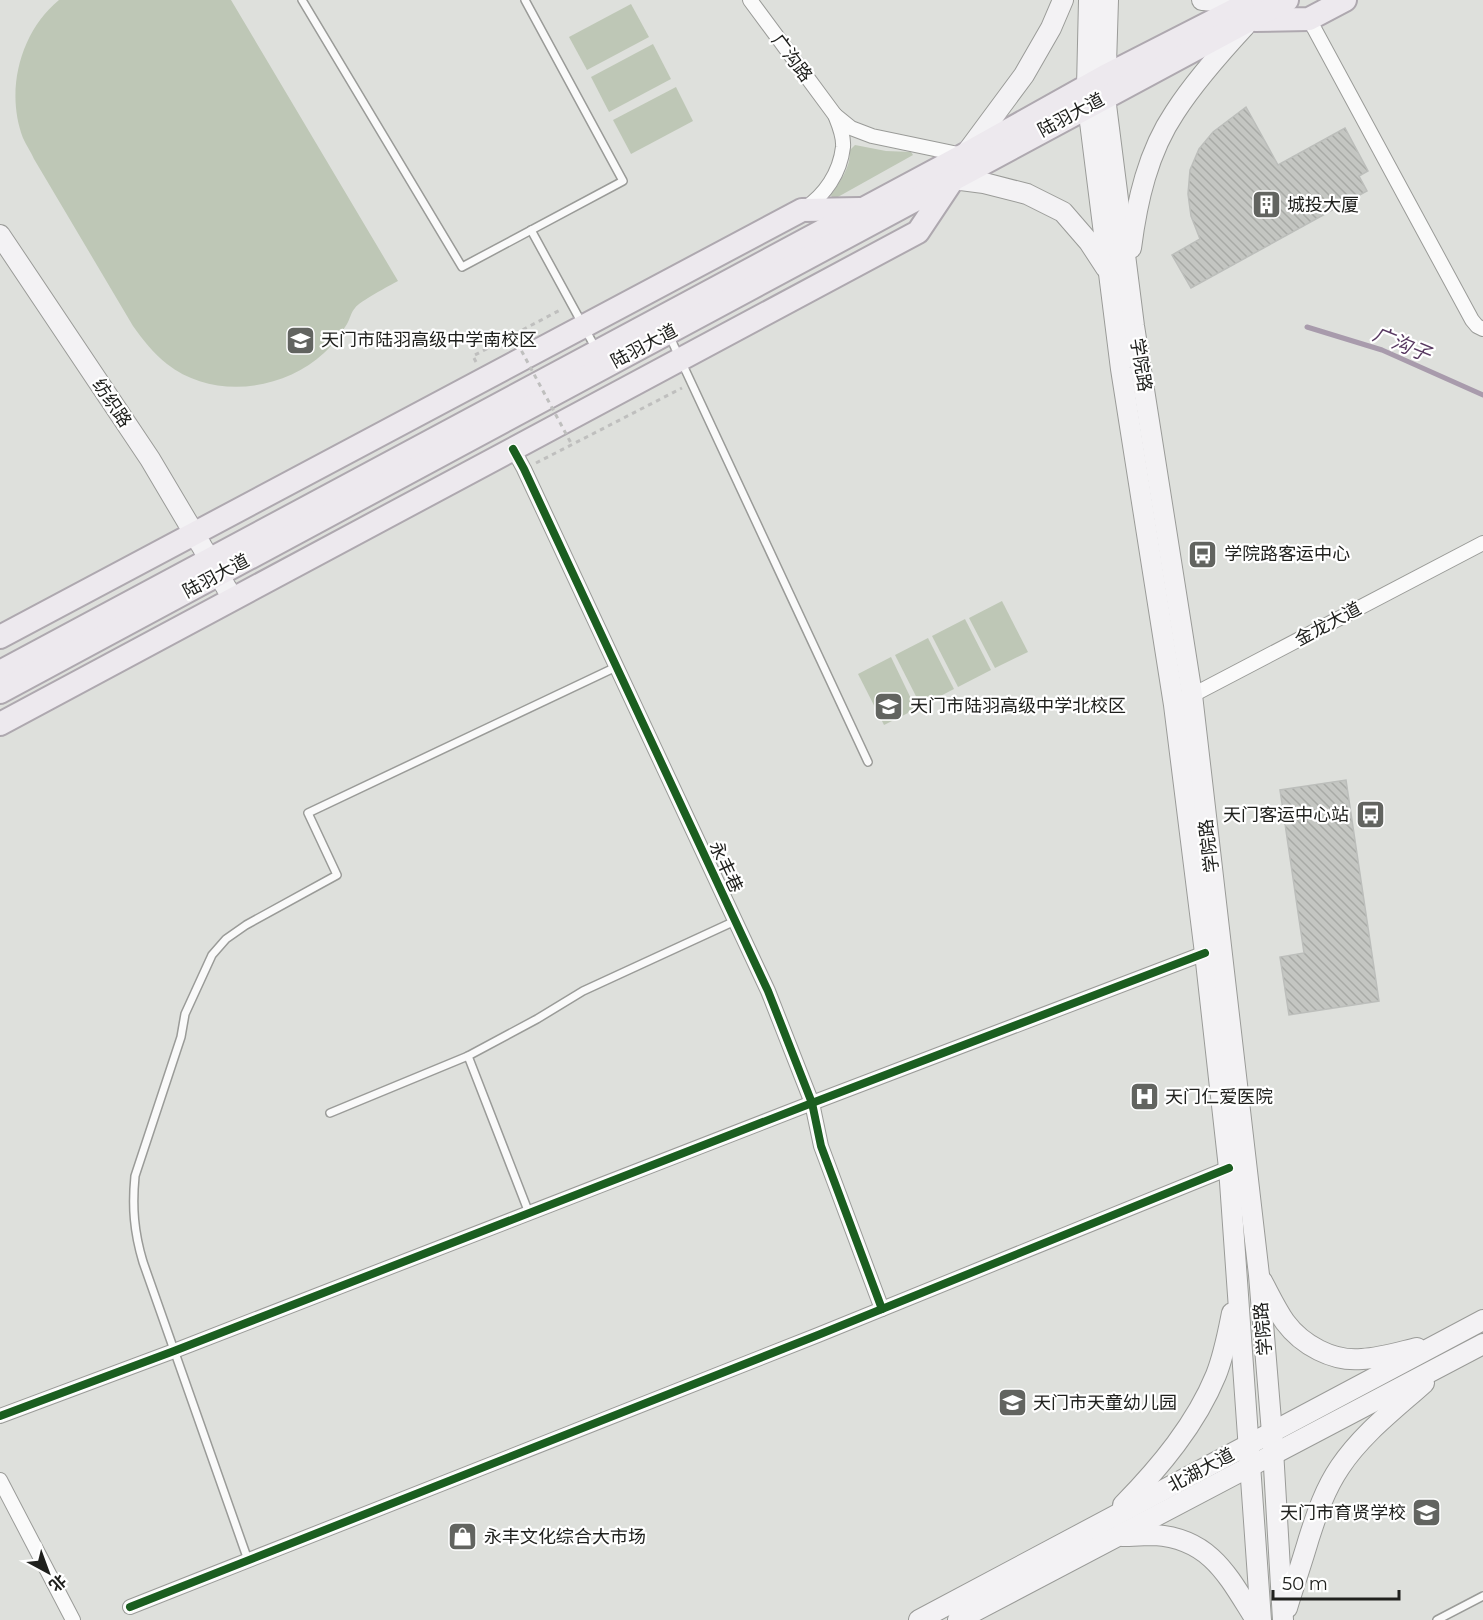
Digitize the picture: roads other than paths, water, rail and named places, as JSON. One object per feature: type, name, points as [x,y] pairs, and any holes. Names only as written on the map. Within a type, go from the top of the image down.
[{"type":"main road","points":[[964,155],[1024,75],[1051,28],[1063,0]]},
{"type":"main road","points":[[1089,0],[1096,92]]},
{"type":"main road","points":[[1096,92],[1108,0]]},
{"type":"main road","points":[[1202,0],[1218,2],[1227,0]]},
{"type":"main road","name":"陆羽大道","points":[[0,692],[214,568],[597,352],[964,155],[1096,92],[1252,10],[1287,0]]},
{"type":"main road","points":[[0,724],[918,232],[953,179],[984,183],[1027,194],[1063,212],[1118,273],[1132,235],[1150,163],[1161,136],[1174,113],[1252,10],[1309,19],[1345,0]]},
{"type":"main road","name":"陆羽大道","points":[[0,672],[214,568],[668,333],[953,179],[1096,92]]},
{"type":"main road","name":"学院路","points":[[1096,92],[1118,273],[1121,369],[1174,705],[1229,1168],[1259,1620]]},
{"type":"main road","points":[[0,637],[802,210],[864,209]]},
{"type":"main road","name":"纺织路","points":[[0,235],[150,459],[233,599]]},
{"type":"main road","name":"学院路","points":[[1118,273],[1134,326],[1192,695],[1258,1275],[1272,1433],[1283,1620]]},
{"type":"main road","points":[[1258,1275],[1285,1322],[1315,1349],[1339,1357],[1361,1360],[1443,1342]]},
{"type":"main road","points":[[1237,1280],[1226,1342],[1208,1394],[1195,1416],[1113,1527],[1177,1539],[1195,1546],[1212,1557],[1259,1620]]},
{"type":"main road","name":"北湖大道","points":[[958,1620],[1249,1445],[1483,1320]]},
{"type":"main road","name":"北湖大道","points":[[919,1620],[1113,1527],[1273,1455],[1483,1344]]},
{"type":"main road","points":[[1283,1620],[1320,1504],[1340,1466],[1376,1426],[1448,1363]]},
{"type":"street","name":"广沟路","points":[[750,0],[835,116]]},
{"type":"street","points":[[1309,19],[1472,321],[1483,329]]},
{"type":"street","points":[[835,116],[851,128],[872,136],[964,155]]},
{"type":"street","points":[[802,210],[823,193],[839,164],[843,146],[835,116]]},
{"type":"street","name":"永丰巷","points":[[513,449],[768,992],[812,1103],[821,1146],[882,1309]]},
{"type":"street","name":"金龙大道","points":[[1174,705],[1483,543]]},
{"type":"street","points":[[0,1416],[1205,953]]},
{"type":"street","points":[[130,1607],[882,1309],[1229,1168]]},
{"type":"street","points":[[0,1480],[73,1620]]},
{"type":"lane","points":[[302,0],[462,267],[623,181],[525,0]]},
{"type":"lane","points":[[531,230],[597,352]]},
{"type":"lane","points":[[668,333],[868,762]]},
{"type":"lane","points":[[248,1560],[142,1262],[136,1237],[133,1196],[135,1176],[181,1037],[185,1014],[212,955],[226,939],[246,925],[337,875],[308,813],[616,667]]},
{"type":"lane","points":[[330,1113],[468,1056],[583,991],[735,921]]},
{"type":"lane","points":[[468,1056],[529,1214]]},
{"type":"lane","points":[[1437,1620],[1483,1596]]},
{"type":"waterway","name":"广沟子","points":[[1307,327],[1382,350],[1483,395]]},
{"type":"place","name":"城投大厦","points":[[1266,205]]},
{"type":"place","name":"天门市陆羽高级中学南校区","points":[[300,340]]},
{"type":"place","name":"学院路客运中心","points":[[1203,554]]},
{"type":"place","name":"天门市陆羽高级中学北校区","points":[[889,706]]},
{"type":"place","name":"天门客运中心站","points":[[1370,815]]},
{"type":"place","name":"天门仁爱医院","points":[[1144,1097]]},
{"type":"place","name":"天门市天童幼儿园","points":[[1012,1403]]},
{"type":"place","name":"天门市育贤学校","points":[[1427,1513]]},
{"type":"place","name":"永丰文化综合大市场","points":[[463,1537]]}]
